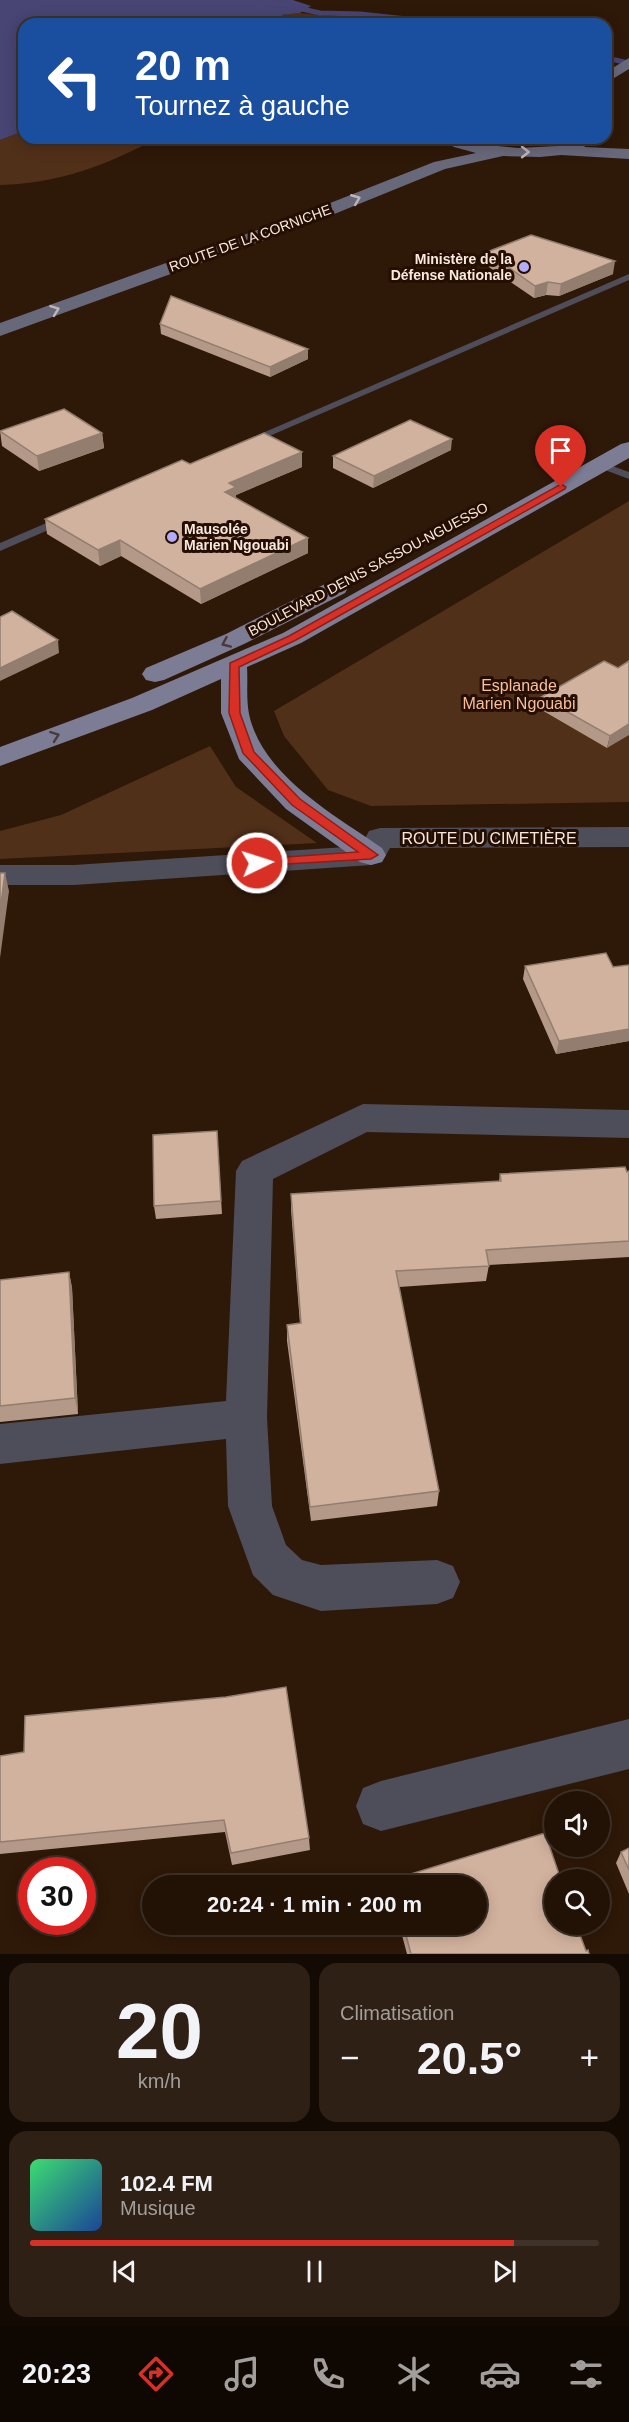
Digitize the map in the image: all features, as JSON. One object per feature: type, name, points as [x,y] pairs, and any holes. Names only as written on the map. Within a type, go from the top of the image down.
[{"type":"main road","points":[[612,75],[629,62]]},
{"type":"main road","points":[[612,141],[629,148]]},
{"type":"main road","name":"ROUTE DE LA CORNICHE","points":[[0,313],[429,156],[440,148],[441,144]]},
{"type":"main road","points":[[463,144],[502,152],[560,150],[629,154]]},
{"type":"main road","points":[[560,150],[577,144]]},
{"type":"main road","name":"ROUTE DE LA CORNICHE","points":[[0,330],[316,215],[440,165],[502,152]]},
{"type":"main road","name":"BOULEVARD DENIS SASSOU-NGUESSO","points":[[0,736],[172,666],[274,620],[333,590],[629,427]]},
{"type":"main road","name":"BOULEVARD DENIS SASSOU-NGUESSO","points":[[0,757],[142,704],[292,638],[629,448]]},
{"type":"main road","points":[[234,665],[235,713],[249,753],[296,802],[371,855]]},
{"type":"street","name":"ROUTE DU CIMETIÈRE","points":[[371,855],[380,838],[629,837]]},
{"type":"street","points":[[0,875],[74,875],[371,855]]},
{"type":"street","points":[[436,1582],[321,1588],[289,1579],[269,1559],[250,1506],[246,1418],[255,1171],[363,1118],[629,1124]]},
{"type":"street","points":[[0,1444],[246,1418]]},
{"type":"street","points":[[381,1806],[629,1744]]},
{"type":"lane","points":[[236,447],[629,277]]},
{"type":"lane","points":[[601,465],[629,476]]},
{"type":"lane","points":[[0,547],[75,515]]},
{"type":"green space","points":[[300,13],[350,18],[283,18],[282,15]]},
{"type":"green space","points":[[18,133],[18,144],[145,144],[120,157],[62,177],[0,185],[0,140]]},
{"type":"green space","name":"Esplanade Marien Ngouabi","points":[[629,501],[629,802],[371,806],[328,790],[284,736],[274,711]]},
{"type":"green space","points":[[210,746],[236,787],[317,843],[0,859],[0,831],[61,815]]},
{"type":"shaded area","points":[[0,0],[293,0],[311,6],[300,13],[282,15],[283,18],[18,18],[18,133],[0,140]]},
{"type":"building","points":[[531,235],[615,261],[561,284],[548,282],[535,286],[487,252]]},
{"type":"building","points":[[171,296],[308,349],[270,367],[160,324]]},
{"type":"building","points":[[64,409],[102,433],[37,456],[0,431]]},
{"type":"building","points":[[410,420],[452,439],[374,476],[333,456]]},
{"type":"building","points":[[264,433],[302,452],[229,483],[236,487],[225,492],[308,538],[200,589],[120,540],[98,550],[45,519],[182,460],[190,464]]},
{"type":"building","points":[[12,611],[58,640],[0,668],[0,617]]},
{"type":"building","points":[[604,661],[618,668],[629,661],[629,724],[610,736],[541,697]]},
{"type":"building","points":[[0,873],[5,873],[0,911]]},
{"type":"building","points":[[606,953],[613,967],[629,965],[629,1029],[559,1041],[525,966]]},
{"type":"building","points":[[217,1131],[221,1201],[154,1206],[153,1135]]},
{"type":"building","points":[[625,1167],[627,1172],[629,1171],[629,1241],[486,1250],[489,1266],[396,1271],[439,1491],[310,1507],[287,1325],[301,1323],[291,1194],[501,1181],[500,1174]]},
{"type":"building","points":[[69,1272],[75,1398],[0,1406],[0,1280]]},
{"type":"building","points":[[286,1687],[309,1838],[231,1853],[224,1820],[0,1842],[0,1756],[24,1752],[25,1716],[226,1697]]},
{"type":"building","points":[[544,1833],[544,1857],[553,1857],[557,1869],[544,1869],[544,1935],[580,1935],[589,1954],[411,1954],[406,1935],[487,1935],[487,1875],[407,1875]]},
{"type":"building","points":[[629,1848],[629,1870],[621,1852]]},
{"type":"waterway","points":[[261,0],[320,13],[398,18]]},
{"type":"waterway","points":[[612,59],[629,63]]},
{"type":"place","name":"Ministère de la Défense Nationale","points":[[524,267]]},
{"type":"place","name":"Mausolée Marien Ngouabi","points":[[172,537]]},
{"type":"route","points":[[257,863],[371,855],[296,802],[249,753],[235,713],[234,665],[292,638],[561,487]]}]
